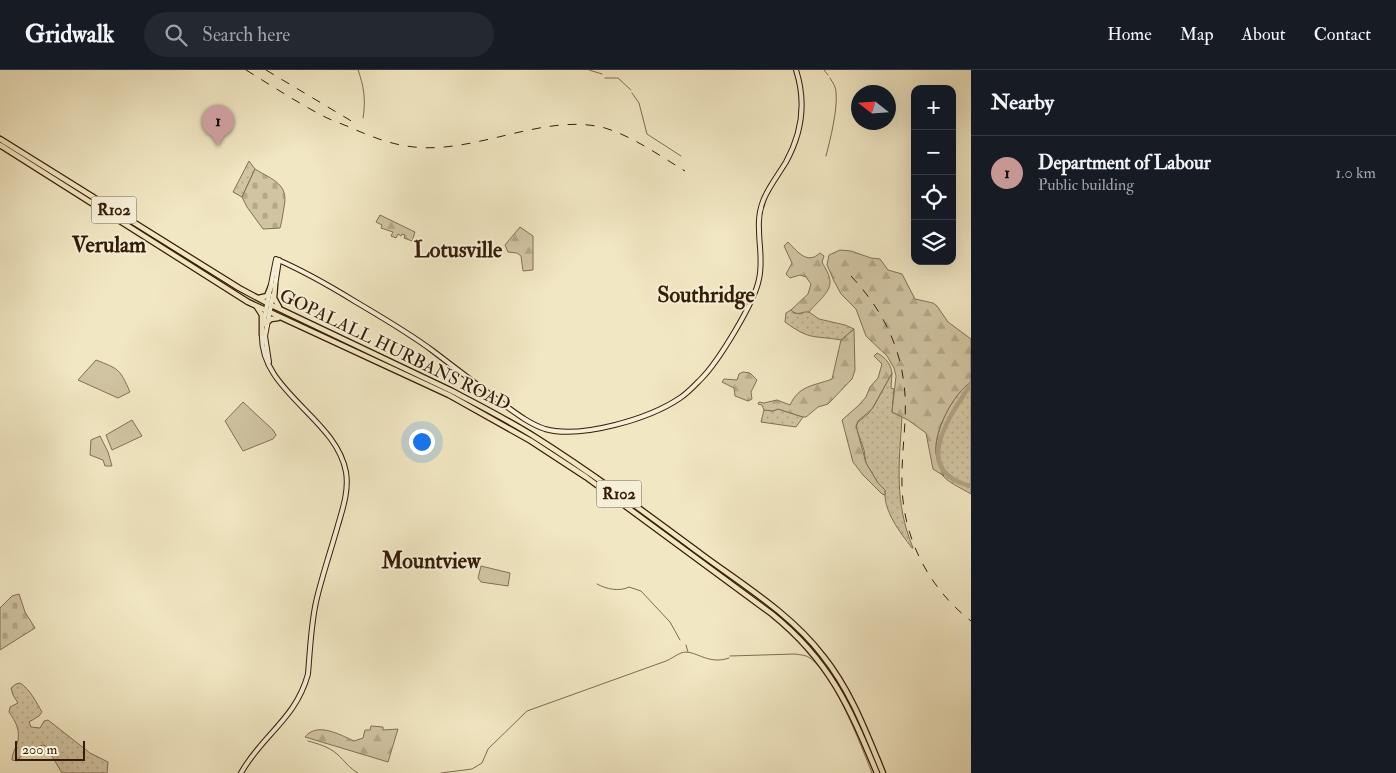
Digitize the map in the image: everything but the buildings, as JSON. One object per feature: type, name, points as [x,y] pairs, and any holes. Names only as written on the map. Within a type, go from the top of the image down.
[{"type":"main road","points":[[277,260],[292,266],[399,327],[516,413],[536,425],[558,432],[585,432],[651,412],[681,397],[704,376],[722,351],[755,293],[761,265],[758,228],[760,208],[768,188],[791,151],[800,124],[802,100],[796,70]]},
{"type":"main road","name":"GOPALALL HURBANS ROAD","points":[[0,138],[257,298],[452,390],[534,437],[634,505],[776,610],[804,634],[823,655],[855,705],[883,773]]},
{"type":"main road","name":"GOPALALL HURBANS ROAD","points":[[0,145],[256,305],[448,395],[530,441],[586,477],[772,614],[800,638],[835,682],[857,725],[876,773]]},
{"type":"main road","points":[[277,260],[277,273]]},
{"type":"main road","points":[[262,334],[277,260]]},
{"type":"main road","points":[[257,298],[266,296],[273,286],[280,267],[292,266]]},
{"type":"main road","points":[[273,286],[275,301],[279,307],[293,315]]},
{"type":"main road","points":[[242,773],[258,749],[296,705],[305,684],[308,674],[317,601],[343,508],[347,480],[344,463],[336,445],[277,378],[269,364],[264,352],[262,315],[256,305]]},
{"type":"main road","points":[[267,311],[266,344],[269,364]]},
{"type":"main road","points":[[266,323],[273,318],[282,318]]},
{"type":"green space","points":[[249,161],[255,169],[242,197],[233,192]]},
{"type":"green space","points":[[255,169],[282,188],[285,199],[280,228],[263,229],[242,197]]},
{"type":"green space","points":[[380,215],[415,232],[412,241],[404,238],[405,235],[402,234],[401,236],[398,234],[396,238],[391,236],[393,232],[381,228],[382,225],[376,222]]},
{"type":"green space","points":[[520,227],[533,236],[533,270],[523,271],[521,256],[517,253],[508,252],[505,245]]},
{"type":"green space","points":[[788,242],[803,256],[811,258],[820,253],[824,256],[822,262],[829,277],[830,286],[809,312],[798,313],[791,310],[808,294],[811,284],[806,277],[800,275],[790,278],[786,274],[792,263],[784,246]]},
{"type":"green space","points":[[840,250],[880,259],[888,270],[902,274],[915,299],[933,303],[948,322],[971,339],[971,382],[951,404],[941,425],[936,445],[938,463],[944,476],[933,469],[926,433],[908,420],[892,412],[896,376],[894,368],[887,356],[866,336],[856,309],[841,294],[827,265],[829,255]]},
{"type":"green space","points":[[791,310],[794,313],[801,314],[805,311],[809,312],[819,319],[854,329],[841,340],[807,335],[785,322],[786,313]]},
{"type":"green space","points":[[854,329],[855,370],[852,379],[828,404],[818,407],[806,417],[803,417],[778,409],[773,411],[764,410],[762,405],[758,404],[759,402],[764,403],[777,400],[790,405],[802,390],[832,379],[841,340]]},
{"type":"green space","points":[[877,353],[887,361],[892,373],[872,409],[858,421],[856,426],[866,463],[878,483],[885,490],[885,495],[863,475],[853,462],[842,420],[866,397],[870,387],[878,378],[882,364],[874,356]]},
{"type":"green space","points":[[96,360],[118,371],[130,392],[118,398],[78,380]]},
{"type":"green space","points":[[743,372],[750,373],[757,380],[751,392],[752,399],[748,401],[735,396],[734,388],[722,382],[724,379],[737,380],[739,374]]},
{"type":"green space","points":[[892,373],[891,388],[894,389],[892,412],[902,417],[899,467],[900,499],[913,548],[898,528],[890,513],[885,498],[885,490],[878,483],[866,463],[864,450],[856,427],[858,422],[874,406]]},
{"type":"green space","points":[[971,382],[971,494],[944,477],[938,467],[936,454],[937,440],[947,412],[962,389]]},
{"type":"green space","points":[[243,402],[276,435],[273,439],[243,451],[225,421]]},
{"type":"green space","points":[[778,409],[803,417],[796,427],[761,422],[764,410],[773,411]]},
{"type":"green space","points":[[132,420],[142,436],[112,450],[106,435]]},
{"type":"green space","points":[[100,436],[112,466],[105,466],[103,460],[90,455],[91,440]]},
{"type":"green space","points":[[481,566],[510,573],[508,586],[481,582],[478,578]]},
{"type":"green space","points":[[19,594],[25,612],[35,628],[0,650],[0,608],[12,596]]},
{"type":"green space","points":[[20,683],[30,692],[42,712],[29,722],[31,727],[40,728],[44,721],[48,720],[90,753],[108,762],[107,773],[62,773],[46,746],[43,745],[25,752],[17,761],[12,760],[17,744],[18,731],[16,723],[9,712],[10,707],[18,703],[11,688]]},
{"type":"green space","points":[[371,726],[383,727],[383,730],[398,729],[388,762],[305,737],[310,732],[316,730],[327,730],[354,741],[363,738],[365,730],[370,730]]},
{"type":"waterway","points":[[358,70],[364,94],[363,118]]},
{"type":"waterway","points":[[589,70],[602,74]]},
{"type":"waterway","points":[[824,70],[828,75]]},
{"type":"waterway","points":[[605,78],[618,78],[631,90]]},
{"type":"waterway","points":[[826,156],[836,107],[835,89],[830,78]]},
{"type":"waterway","points":[[632,93],[639,103],[647,134],[681,156]]},
{"type":"waterway","points":[[971,384],[945,426],[938,456],[942,468],[952,479],[971,486]]},
{"type":"waterway","points":[[597,584],[613,589],[629,587],[641,591],[670,622],[680,640]]},
{"type":"waterway","points":[[686,645],[688,652]]},
{"type":"waterway","points":[[441,773],[472,769],[482,763],[488,749],[527,711],[666,661],[681,653],[691,653],[714,660],[729,658]]},
{"type":"waterway","points":[[730,656],[795,654],[810,658],[819,667],[837,694],[872,773]]},
{"type":"waterway","points":[[308,741],[331,749],[358,773]]},
{"type":"railway","points":[[246,70],[325,117],[370,136],[399,145],[438,148],[462,145],[559,125],[582,125],[605,128],[626,136],[685,171]]},
{"type":"railway","points":[[266,70],[358,125]]},
{"type":"railway","points":[[851,276],[879,313],[898,354],[905,395],[902,464],[903,496],[911,537],[919,556],[941,591],[971,621]]},
{"type":"place","name":"Department of Labour","points":[[218,146]]},
{"type":"district","name":"Verulam","points":[[109,245]]},
{"type":"district","name":"Lotusville","points":[[458,250]]},
{"type":"district","name":"Southridge","points":[[706,295]]},
{"type":"district","name":"Mountview","points":[[431,561]]}]
